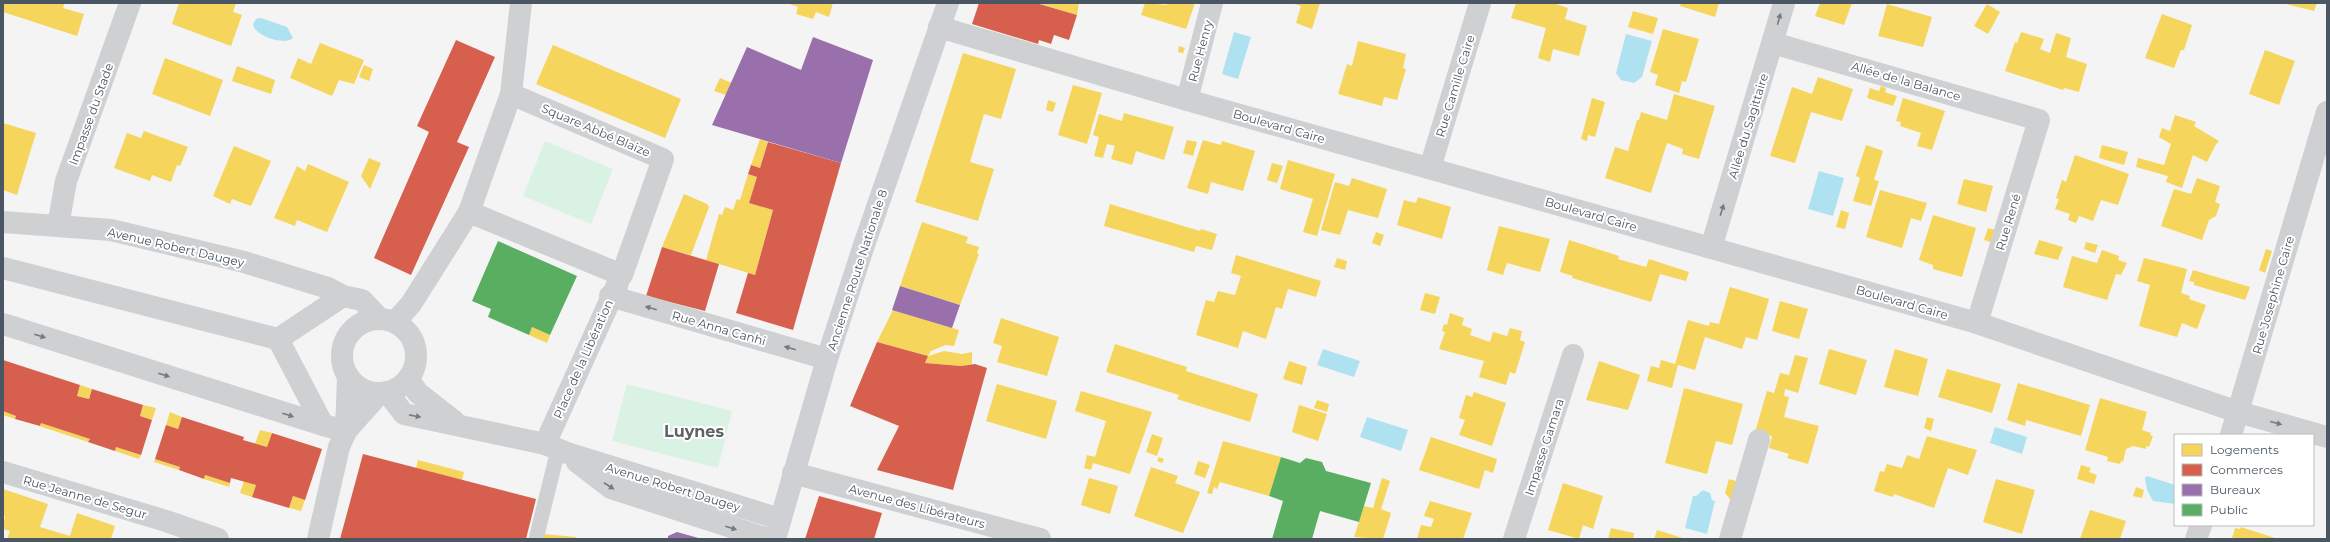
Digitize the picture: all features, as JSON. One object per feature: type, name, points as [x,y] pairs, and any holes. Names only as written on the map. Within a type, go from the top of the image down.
[{"type":"main road","name":"Ancienne Route Nationale 8","points":[[777,529],[827,359],[866,237],[948,3]]},
{"type":"street","name":"Impasse du Stade","points":[[58,226],[66,181],[130,3]]},
{"type":"street","points":[[388,320],[412,304],[469,212],[511,94],[521,3]]},
{"type":"street","name":"Rue Henry","points":[[1187,100],[1212,3]]},
{"type":"street","name":"Rue Camille Caire","points":[[1430,168],[1480,3]]},
{"type":"street","name":"Allée du Sagittaire","points":[[1711,248],[1784,3]]},
{"type":"street","name":"Boulevard Caire","points":[[939,27],[1187,100],[1976,323],[2238,412],[2327,437]]},
{"type":"street","name":"Allée de la Balance","points":[[1773,43],[2039,120]]},
{"type":"street","name":"Square Abbé Blaize","points":[[511,94],[663,159],[622,275]]},
{"type":"street","name":"Rue Josephine Caire","points":[[2231,434],[2320,157],[2327,112]]},
{"type":"street","name":"Rue René","points":[[1976,323],[2039,120]]},
{"type":"street","points":[[469,212],[622,275]]},
{"type":"street","name":"Avenue Robert Daugey","points":[[3,222],[111,230],[244,262],[328,288],[343,296],[362,300],[388,320]]},
{"type":"street","points":[[3,268],[278,339],[343,296],[347,336]]},
{"type":"street","name":"Place de la Libération","points":[[557,449],[610,296],[622,275]]},
{"type":"street","name":"Rue Anna Canhi","points":[[610,296],[827,359]]},
{"type":"street","points":[[412,304],[412,339]]},
{"type":"street","points":[[367,320],[388,320],[405,328],[412,339],[416,352],[415,367],[408,379],[399,387],[384,392],[367,391],[356,385],[348,376],[342,363],[342,349],[347,336],[356,326],[367,320]]},
{"type":"street","points":[[3,324],[322,426],[346,431]]},
{"type":"street","points":[[278,339],[322,426]]},
{"type":"street","name":"Impasse Gamara","points":[[1514,539],[1573,355]]},
{"type":"street","points":[[346,431],[348,376]]},
{"type":"street","name":"Avenue Robert Daugey","points":[[408,379],[418,393],[456,423]]},
{"type":"street","name":"Avenue Robert Daugey","points":[[384,392],[404,414],[456,423],[557,449],[777,529]]},
{"type":"street","points":[[318,539],[339,447],[346,431],[384,392]]},
{"type":"street","points":[[1730,539],[1759,440]]},
{"type":"street","name":"Avenue Robert Daugey","points":[[557,449],[610,488],[768,539]]},
{"type":"street","name":"Rue Jeanne de Segur","points":[[3,472],[163,530],[218,539]]},
{"type":"street","name":"Avenue des Libérateurs","points":[[793,473],[1040,539]]},
{"type":"street","points":[[2196,539],[2201,526]]},
{"type":"lane","points":[[536,539],[557,449]]},
{"type":"green space","points":[[545,141],[613,169],[591,224],[523,196]]},
{"type":"green space","points":[[627,384],[732,411],[718,468],[612,441]]},
{"type":"water","points":[[261,18],[287,27],[293,38],[283,41],[264,36],[258,32],[253,24],[256,19]]},
{"type":"water","points":[[1234,32],[1251,37],[1238,79],[1222,74]]},
{"type":"water","points":[[1626,34],[1652,41],[1642,77],[1634,83],[1621,80],[1616,73]]},
{"type":"water","points":[[1819,171],[1844,178],[1833,216],[1808,209]]},
{"type":"water","points":[[1323,349],[1360,361],[1354,377],[1317,365]]},
{"type":"water","points":[[1367,417],[1408,430],[1401,451],[1360,437]]},
{"type":"water","points":[[1995,427],[2027,437],[2022,454],[1990,443]]},
{"type":"water","points":[[2147,476],[2174,485],[2174,504],[2153,501],[2147,490],[2145,478]]},
{"type":"water","points":[[1703,490],[1710,493],[1712,500],[1715,501],[1707,534],[1685,528],[1693,496],[1696,496]]},
{"type":"building: Logements","points":[[3,3],[65,3],[63,8],[84,14],[77,36],[3,12]]},
{"type":"building: Logements","points":[[179,3],[236,3],[233,12],[242,15],[231,46],[172,24]]},
{"type":"building: Logements","points":[[787,3],[833,3],[829,17],[816,12],[813,19],[796,14],[798,7]]},
{"type":"building: Logements","points":[[1037,3],[1079,3],[1077,15]]},
{"type":"building: Logements","points":[[1145,3],[1167,5],[1167,3],[1195,3],[1186,29],[1141,15]]},
{"type":"building: Logements","points":[[1292,3],[1320,3],[1312,29],[1296,23],[1301,6]]},
{"type":"building: Logements","points":[[1516,3],[1553,3],[1568,8],[1565,19],[1587,26],[1579,56],[1553,49],[1550,62],[1538,58],[1546,28],[1511,18]]},
{"type":"building: Logements","points":[[1681,3],[1719,3],[1715,17],[1680,6]]},
{"type":"building: Logements","points":[[1820,3],[1852,3],[1844,25],[1815,16]]},
{"type":"building: Logements","points":[[2282,3],[2317,3],[2314,11]]},
{"type":"building: Logements","points":[[1887,4],[1932,17],[1923,47],[1878,36]]},
{"type":"building: Logements","points":[[1987,4],[2000,12],[1988,34],[1974,26]]},
{"type":"building: Logements","points":[[1633,11],[1658,18],[1653,34],[1628,27]]},
{"type":"building: Logements","points":[[2162,14],[2192,25],[2184,50],[2181,50],[2174,68],[2145,58]]},
{"type":"building: Logements","points":[[1663,29],[1699,39],[1686,82],[1682,81],[1679,93],[1655,85],[1658,75],[1650,72]]},
{"type":"building: Logements","points":[[2021,32],[2044,39],[2040,49],[2050,53],[2056,33],[2071,38],[2066,57],[2087,64],[2079,92],[2064,88],[2063,90],[2005,71],[2015,42],[2017,43]]},
{"type":"building: Logements","points":[[1358,41],[1406,54],[1403,68],[1406,69],[1397,100],[1384,97],[1382,106],[1338,94],[1347,64],[1352,66]]},
{"type":"building: Logements","points":[[320,43],[364,60],[354,84],[339,80],[332,96],[290,78],[298,58],[311,64]]},
{"type":"building: Logements","points":[[553,45],[681,99],[665,138],[536,84]]},
{"type":"building: Logements","points":[[1179,46],[1185,48],[1183,53],[1178,52]]},
{"type":"building: Logements","points":[[2265,50],[2295,61],[2279,105],[2249,94]]},
{"type":"building: Logements","points":[[963,53],[1016,69],[1001,119],[984,114],[970,162],[994,169],[978,221],[915,202]]},
{"type":"building: Logements","points":[[165,58],[223,80],[210,116],[152,94]]},
{"type":"building: Logements","points":[[364,65],[373,69],[369,81],[359,77]]},
{"type":"building: Logements","points":[[237,66],[275,80],[271,94],[232,81]]},
{"type":"building: Logements","points":[[1818,77],[1853,89],[1842,121],[1811,112],[1795,163],[1770,156],[1792,87],[1812,94]]},
{"type":"building: Logements","points":[[720,78],[732,83],[726,95],[714,91]]},
{"type":"building: Logements","points":[[1073,85],[1102,93],[1087,144],[1058,135]]},
{"type":"building: Logements","points":[[1881,86],[1886,88],[1885,92],[1897,96],[1893,106],[1867,98],[1870,88],[1879,91]]},
{"type":"building: Logements","points":[[1674,94],[1715,106],[1699,159],[1682,154],[1683,149],[1667,143],[1651,193],[1605,178],[1615,147],[1628,151],[1637,120],[1639,120],[1641,112],[1667,120]]},
{"type":"building: Logements","points":[[1592,98],[1605,102],[1595,137],[1588,135],[1587,141],[1581,139]]},
{"type":"building: Logements","points":[[1903,98],[1945,111],[1932,150],[1917,146],[1921,133],[1900,126],[1901,122],[1896,121]]},
{"type":"building: Logements","points":[[1048,100],[1056,103],[1053,112],[1046,110]]},
{"type":"building: Logements","points":[[1124,113],[1174,127],[1164,160],[1136,151],[1132,165],[1111,159],[1115,146],[1107,144],[1103,158],[1094,156],[1099,137],[1093,135],[1099,114],[1122,121]]},
{"type":"building: Logements","points":[[2175,115],[2196,122],[2194,126],[2219,141],[2207,162],[2193,155],[2182,188],[2166,182],[2168,176],[2136,167],[2138,158],[2164,165],[2171,144],[2159,137],[2162,128],[2170,131]]},
{"type":"building: Logements","points":[[3,123],[36,133],[17,195],[3,190]]},
{"type":"building: Logements","points":[[144,131],[188,147],[180,166],[177,165],[171,182],[152,175],[150,181],[114,168],[127,133],[141,138]]},
{"type":"building: Logements","points":[[760,139],[768,142],[760,168],[751,165]]},
{"type":"building: Logements","points":[[1187,140],[1197,142],[1193,156],[1183,153]]},
{"type":"building: Logements","points":[[1203,140],[1221,145],[1222,141],[1255,151],[1243,191],[1211,182],[1208,194],[1187,188]]},
{"type":"building: Logements","points":[[1866,145],[1883,151],[1874,180],[1879,181],[1871,206],[1853,201],[1860,178],[1856,176]]},
{"type":"building: Logements","points":[[2102,145],[2128,152],[2124,165],[2099,158]]},
{"type":"building: Logements","points":[[234,146],[271,161],[251,206],[232,199],[230,204],[213,196]]},
{"type":"building: Logements","points":[[2075,155],[2129,174],[2118,205],[2101,200],[2093,221],[2079,216],[2076,223],[2068,220],[2070,214],[2055,209],[2059,199],[2056,198],[2062,180],[2066,182]]},
{"type":"building: Logements","points":[[369,158],[381,163],[370,189],[361,176]]},
{"type":"building: Logements","points":[[1288,160],[1335,174],[1317,236],[1303,232],[1313,199],[1280,189]]},
{"type":"building: Logements","points":[[1272,163],[1283,166],[1277,183],[1267,180]]},
{"type":"building: Logements","points":[[308,164],[349,182],[327,232],[297,220],[295,226],[274,218],[297,166],[305,171]]},
{"type":"building: Logements","points":[[748,174],[757,177],[749,203],[773,210],[755,275],[706,260],[719,214],[722,215],[725,207],[733,210],[737,199],[740,200]]},
{"type":"building: Logements","points":[[1352,178],[1387,189],[1378,218],[1348,210],[1340,235],[1321,230],[1335,182],[1349,186]]},
{"type":"building: Logements","points":[[2197,178],[2220,186],[2215,202],[2220,204],[2216,216],[2209,220],[2202,240],[2161,226],[2174,189],[2191,194]]},
{"type":"building: Logements","points":[[1964,179],[1993,186],[1986,212],[1957,204]]},
{"type":"building: Logements","points":[[1880,190],[1927,203],[1921,221],[1911,218],[1902,248],[1866,237]]},
{"type":"building: Logements","points":[[684,194],[707,204],[709,207],[691,255],[662,247]]},
{"type":"building: Logements","points":[[1418,197],[1451,207],[1442,239],[1397,225],[1404,200],[1416,203]]},
{"type":"building: Logements","points":[[1110,204],[1200,231],[1201,229],[1217,234],[1212,250],[1196,246],[1194,252],[1104,226]]},
{"type":"building: Logements","points":[[1841,210],[1849,213],[1845,229],[1836,227]]},
{"type":"building: Logements","points":[[1933,215],[1976,228],[1962,277],[1933,269],[1933,265],[1919,260]]},
{"type":"building: Logements","points":[[922,222],[968,237],[966,243],[979,247],[977,253],[979,254],[960,305],[900,286]]},
{"type":"building: Logements","points":[[1499,226],[1550,239],[1540,272],[1507,263],[1503,275],[1487,270]]},
{"type":"building: Logements","points":[[1988,228],[1997,230],[1993,243],[1984,240]]},
{"type":"building: Logements","points":[[1376,232],[1384,235],[1380,246],[1372,243]]},
{"type":"building: Logements","points":[[1569,240],[1619,256],[1618,259],[1646,267],[1649,259],[1689,272],[1686,281],[1660,274],[1651,302],[1572,278],[1573,276],[1560,272]]},
{"type":"building: Logements","points":[[2039,240],[2063,247],[2058,260],[2034,254]]},
{"type":"building: Logements","points":[[2086,242],[2098,245],[2095,253],[2084,249]]},
{"type":"building: Logements","points":[[2266,249],[2272,251],[2265,273],[2259,270]]},
{"type":"building: Logements","points":[[2102,250],[2119,256],[2118,260],[2127,263],[2121,275],[2116,274],[2107,300],[2063,287],[2072,256],[2097,263]]},
{"type":"building: Logements","points":[[1236,255],[1321,281],[1316,297],[1288,289],[1282,309],[1276,307],[1266,339],[1243,331],[1238,348],[1196,335],[1206,300],[1214,302],[1218,291],[1235,295],[1241,276],[1231,273]]},
{"type":"building: Logements","points":[[1337,258],[1347,261],[1345,270],[1334,267]]},
{"type":"building: Logements","points":[[2144,258],[2187,269],[2181,293],[2190,296],[2189,299],[2206,305],[2197,329],[2182,323],[2177,337],[2139,326],[2150,285],[2137,281]]},
{"type":"building: Logements","points":[[2193,270],[2250,287],[2245,300],[2194,285],[2194,282],[2189,281]]},
{"type":"building: Logements","points":[[1730,287],[1769,299],[1757,340],[1746,337],[1742,349],[1705,337],[1695,370],[1678,365],[1672,388],[1647,381],[1651,366],[1659,368],[1661,360],[1675,364],[1688,320],[1709,326],[1710,322],[1719,324]]},
{"type":"building: Logements","points":[[1425,293],[1440,297],[1435,314],[1420,310]]},
{"type":"building: Logements","points":[[1780,301],[1808,309],[1799,339],[1772,331]]},
{"type":"building: Logements","points":[[893,310],[959,330],[954,346],[946,345],[931,351],[928,356],[877,342]]},
{"type":"building: Logements","points":[[1450,313],[1464,318],[1462,325],[1472,329],[1470,335],[1490,342],[1493,332],[1507,336],[1510,328],[1522,331],[1520,340],[1525,342],[1515,374],[1510,372],[1506,385],[1479,377],[1484,361],[1439,349],[1445,332],[1442,331],[1444,324],[1447,325]]},
{"type":"building: Logements","points":[[1001,318],[1059,337],[1047,376],[997,362],[1002,346],[993,343]]},
{"type":"building: Logements","points":[[532,327],[550,335],[547,343],[529,335]]},
{"type":"building: Logements","points":[[1115,344],[1187,367],[1186,371],[1258,394],[1250,422],[1177,399],[1179,395],[1106,372]]},
{"type":"building: Logements","points":[[1829,349],[1867,360],[1856,395],[1819,384]]},
{"type":"building: Logements","points":[[1895,349],[1928,359],[1918,396],[1884,387]]},
{"type":"building: Logements","points":[[944,351],[962,354],[972,352],[972,364],[961,366],[925,363],[928,356]]},
{"type":"building: Logements","points":[[1795,355],[1808,358],[1798,393],[1785,389],[1784,396],[1789,397],[1784,417],[1819,426],[1808,464],[1787,458],[1789,454],[1769,448],[1772,436],[1755,432],[1767,391],[1774,393],[1780,373],[1789,375]]},
{"type":"building: Logements","points":[[1289,361],[1307,367],[1302,385],[1283,379]]},
{"type":"building: Logements","points":[[1599,361],[1640,375],[1628,410],[1586,400]]},
{"type":"building: Logements","points":[[1947,369],[2001,384],[1992,413],[1938,397]]},
{"type":"building: Logements","points":[[2018,383],[2090,405],[2081,436],[2026,420],[2025,426],[2007,420]]},
{"type":"building: Logements","points":[[997,384],[1057,401],[1046,439],[986,421]]},
{"type":"building: Logements","points":[[80,385],[92,389],[89,399],[77,396]]},
{"type":"building: Logements","points":[[1684,388],[1743,404],[1732,445],[1716,441],[1707,474],[1665,463]]},
{"type":"building: Logements","points":[[1081,391],[1152,412],[1130,474],[1093,463],[1091,470],[1084,468],[1087,455],[1095,457],[1106,421],[1075,411]]},
{"type":"building: Logements","points":[[1474,392],[1506,403],[1492,446],[1459,435],[1465,420],[1459,418],[1466,395],[1472,397]]},
{"type":"building: Logements","points":[[2100,398],[2147,412],[2142,430],[2151,433],[2150,435],[2153,436],[2149,447],[2146,446],[2146,449],[2133,446],[2126,449],[2123,462],[2121,461],[2120,464],[2107,461],[2108,457],[2085,450]]},
{"type":"building: Logements","points":[[1317,400],[1329,404],[1327,412],[1314,408]]},
{"type":"building: Logements","points":[[143,405],[156,408],[152,420],[140,416]]},
{"type":"building: Logements","points":[[1299,405],[1327,414],[1318,441],[1292,432]]},
{"type":"building: Logements","points":[[3,411],[16,416],[15,419],[3,415]]},
{"type":"building: Logements","points":[[170,412],[182,417],[178,429],[166,425]]},
{"type":"building: Logements","points":[[1927,417],[1934,419],[1931,431],[1924,428]]},
{"type":"building: Logements","points":[[41,423],[90,439],[88,442],[42,427],[40,426]]},
{"type":"building: Logements","points":[[260,430],[272,433],[267,447],[255,444]]},
{"type":"building: Logements","points":[[1152,434],[1163,438],[1157,456],[1146,452]]},
{"type":"building: Logements","points":[[1927,436],[1977,450],[1968,475],[1948,468],[1934,508],[1894,494],[1893,497],[1874,491],[1880,471],[1884,472],[1887,464],[1902,468],[1907,455],[1919,459]]},
{"type":"building: Logements","points":[[1431,437],[1497,459],[1493,473],[1485,470],[1479,489],[1419,470]]},
{"type":"building: Logements","points":[[1223,441],[1281,457],[1269,496],[1220,482],[1217,489],[1214,487],[1212,494],[1207,493]]},
{"type":"building: Logements","points":[[116,447],[141,455],[139,459],[115,451]]},
{"type":"building: Logements","points":[[1159,457],[1164,459],[1162,463],[1157,461]]},
{"type":"building: Logements","points":[[155,459],[180,467],[179,470],[154,462]]},
{"type":"building: Logements","points":[[418,460],[464,472],[462,480],[416,468]]},
{"type":"building: Logements","points":[[1198,461],[1210,465],[1205,478],[1194,474]]},
{"type":"building: Logements","points":[[2081,465],[2091,468],[2089,472],[2097,475],[2094,484],[2077,479]]},
{"type":"building: Logements","points":[[1151,467],[1178,476],[1175,483],[1200,492],[1183,533],[1134,516]]},
{"type":"building: Logements","points":[[205,475],[230,483],[229,487],[204,479]]},
{"type":"building: Logements","points":[[1089,478],[1118,486],[1110,514],[1081,505]]},
{"type":"building: Logements","points":[[1382,478],[1390,481],[1381,509],[1391,513],[1383,539],[1354,537],[1364,506],[1373,508]]},
{"type":"building: Logements","points":[[1729,479],[1739,482],[1733,503],[1725,493]]},
{"type":"building: Logements","points":[[1996,479],[2035,490],[2022,534],[1983,522]]},
{"type":"building: Logements","points":[[244,481],[256,485],[252,497],[240,493]]},
{"type":"building: Logements","points":[[1563,483],[1603,496],[1593,529],[1583,525],[1579,539],[1548,530]]},
{"type":"building: Logements","points":[[2136,487],[2144,490],[2142,498],[2133,496]]},
{"type":"building: Logements","points":[[3,489],[48,504],[40,527],[70,536],[77,513],[115,526],[111,539],[7,539],[10,531],[3,529],[5,516],[3,515]]},
{"type":"building: Logements","points":[[293,496],[305,500],[301,511],[289,508]]},
{"type":"building: Logements","points":[[1430,501],[1472,513],[1463,539],[1417,539],[1421,525],[1431,527],[1434,519],[1424,516]]},
{"type":"building: Logements","points":[[2090,510],[2126,521],[2120,539],[2080,539]]},
{"type":"building: Logements","points":[[2241,527],[2278,539],[2232,538],[2235,528],[2240,529]]},
{"type":"building: Logements","points":[[1611,528],[1634,533],[1633,539],[1608,539]]},
{"type":"building: Logements","points":[[1657,530],[1686,539],[1654,539]]},
{"type":"building: Logements","points":[[543,534],[576,537],[575,539],[543,539]]},
{"type":"building: Commerces","points":[[979,3],[1036,3],[1077,15],[1069,40],[1054,35],[1051,44],[1039,40],[1038,44],[972,24]]},
{"type":"building: Commerces","points":[[456,40],[495,57],[457,142],[469,147],[411,275],[374,258],[429,132],[417,126]]},
{"type":"building: Commerces","points":[[768,142],[841,163],[793,330],[736,313],[748,273],[755,275],[773,210],[749,203],[757,177],[748,174],[751,165],[760,168]]},
{"type":"building: Commerces","points":[[662,247],[719,264],[705,311],[646,296]]},
{"type":"building: Commerces","points":[[877,342],[928,356],[925,363],[961,366],[975,364],[987,368],[953,490],[877,470],[899,426],[850,406]]},
{"type":"building: Commerces","points":[[3,360],[80,385],[77,396],[89,399],[92,389],[143,405],[140,416],[152,420],[141,455],[116,447],[115,451],[88,442],[90,439],[41,423],[40,426],[15,419],[16,416],[3,411]]},
{"type":"building: Commerces","points":[[182,417],[244,437],[243,440],[267,447],[272,433],[322,449],[305,500],[293,496],[289,508],[252,497],[256,485],[231,478],[230,483],[205,475],[204,479],[179,470],[180,467],[155,459],[166,425],[178,429]]},
{"type":"building: Commerces","points":[[363,454],[536,499],[526,539],[340,539]]},
{"type":"building: Commerces","points":[[819,496],[882,513],[874,539],[805,539]]},
{"type":"building: Bureaux","points":[[813,37],[873,60],[841,163],[712,125],[747,47],[801,70]]},
{"type":"building: Bureaux","points":[[900,286],[960,305],[952,328],[892,310]]},
{"type":"building: Bureaux","points":[[677,532],[702,539],[668,539],[668,536]]},
{"type":"building: Public","points":[[498,241],[577,276],[550,335],[532,327],[529,335],[488,317],[491,309],[472,301]]},
{"type":"building: Public","points":[[1281,457],[1300,463],[1306,458],[1322,462],[1326,471],[1371,483],[1359,522],[1320,511],[1312,539],[1272,539],[1283,501],[1269,496]]},
{"type":"district","name":"Luynes","points":[[694,431]]}]
